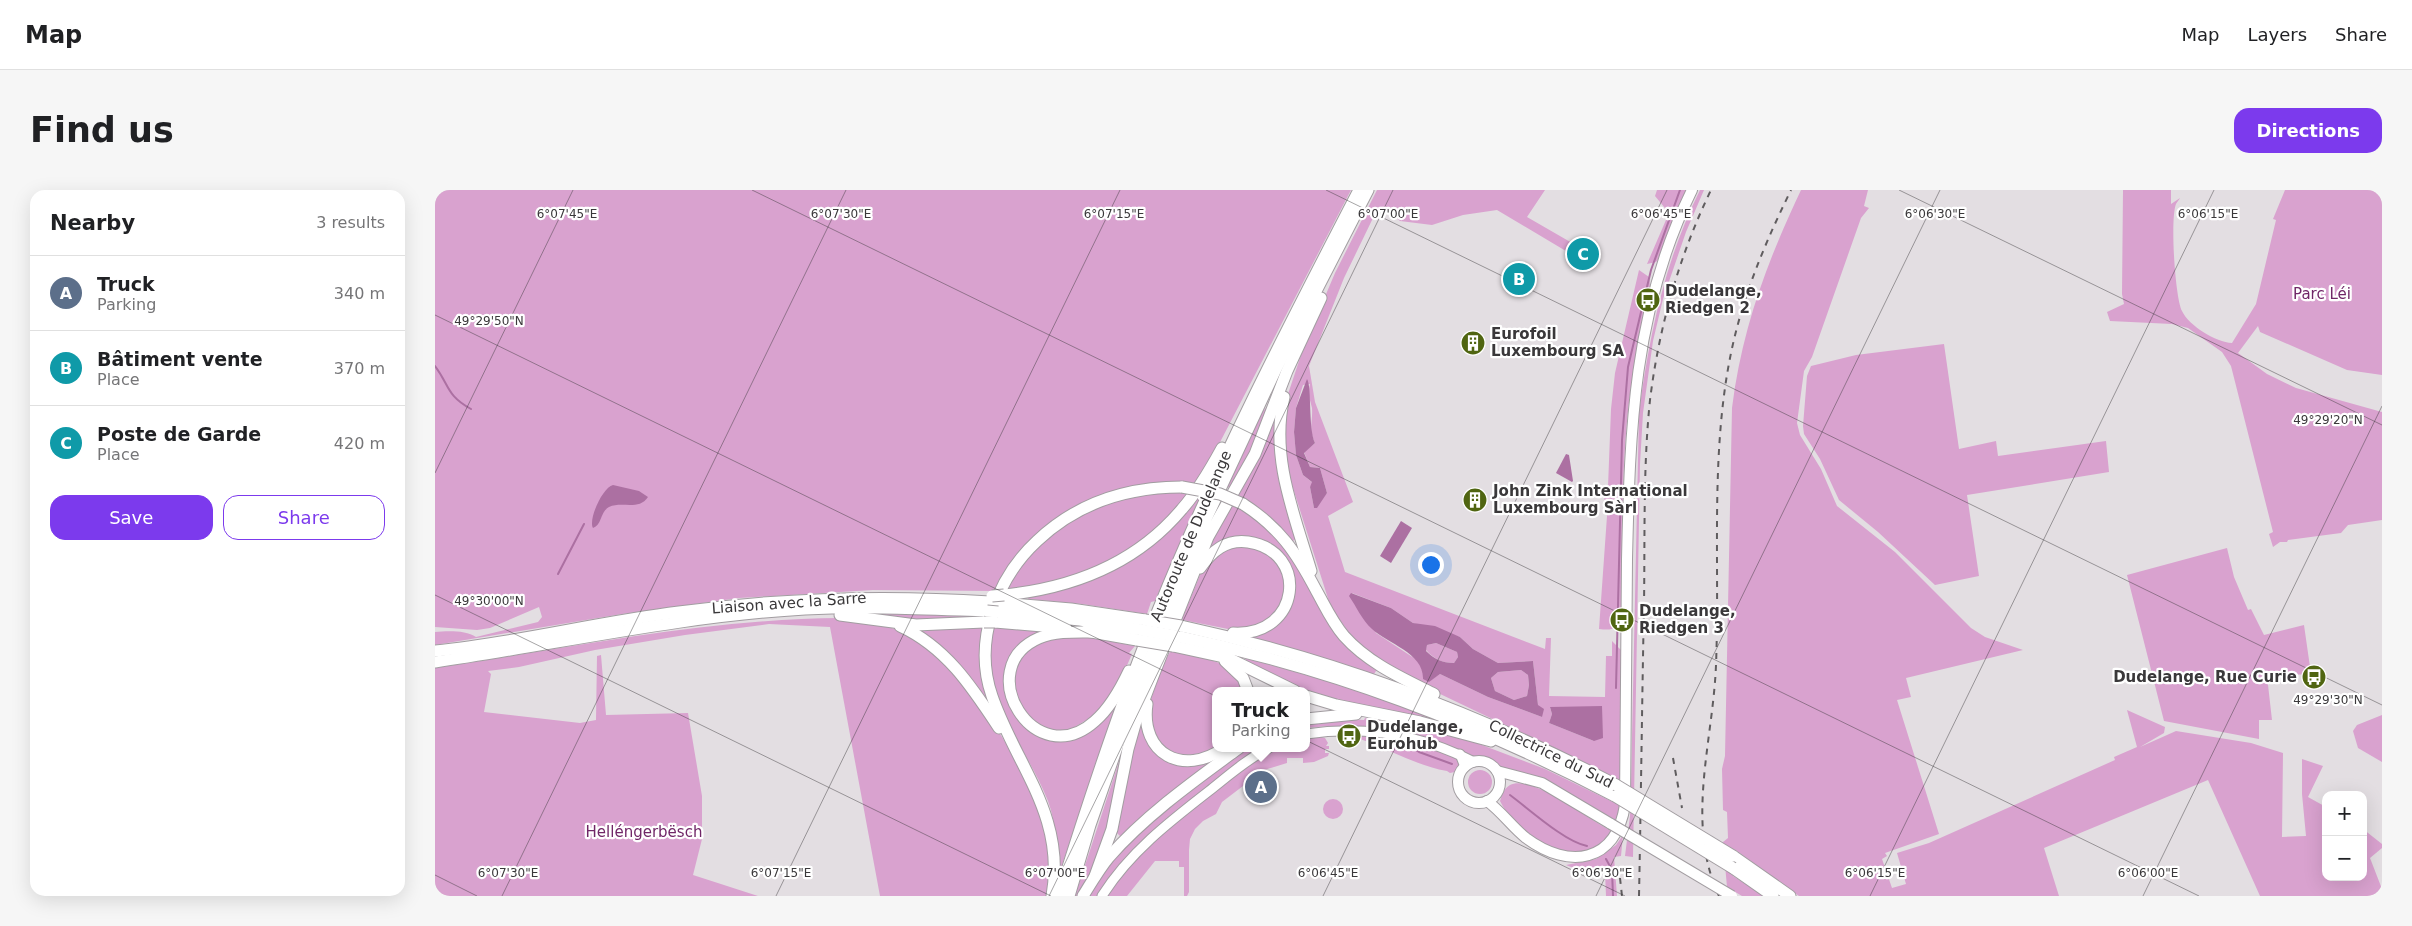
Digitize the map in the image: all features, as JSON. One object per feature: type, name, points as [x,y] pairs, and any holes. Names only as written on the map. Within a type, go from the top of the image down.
[{"type":"highway","name":"Autoroute de Dudelange","points":[[1059,896],[1094,788],[1159,608],[1245,414],[1359,190]]},
{"type":"highway","name":"Autoroute de Dudelange","points":[[1069,896],[1090,825],[1132,704],[1207,517],[1276,369],[1368,190]]},
{"type":"highway","points":[[1095,876],[1112,829],[1134,730],[1153,676],[1212,528],[1263,438],[1287,371],[1354,218]]},
{"type":"highway","points":[[1299,346],[1282,405],[1279,444],[1281,465],[1318,594]]},
{"type":"highway","points":[[775,613],[843,615],[916,625],[994,608],[1085,578],[1118,562],[1145,544],[1181,510],[1202,483],[1245,414]]},
{"type":"highway","points":[[1052,896],[1054,856],[1049,824],[1038,793],[991,694],[986,668],[987,636],[992,610],[1011,571],[1043,535],[1067,517],[1096,502],[1141,489],[1182,487],[1220,494],[1243,504],[1271,524],[1281,534],[1301,562],[1333,621],[1358,650],[1392,673],[1479,719]]},
{"type":"highway","points":[[1190,584],[1212,552],[1231,542],[1244,541],[1264,546],[1273,552],[1286,568],[1289,578],[1288,598],[1279,617],[1269,626],[1259,631],[1245,634],[1208,632]]},
{"type":"highway","name":"Liaison avec la Sarre","points":[[435,651],[678,612],[759,602],[825,598],[944,599],[1141,630]]},
{"type":"highway","points":[[994,608],[1035,624],[1092,632]]},
{"type":"highway","name":"Liaison avec la Sarre","points":[[435,662],[679,622],[804,609],[994,608]]},
{"type":"highway","points":[[1141,630],[1063,632],[1045,636],[1030,643],[1021,652],[1011,671],[1009,685],[1015,708],[1031,726],[1049,734],[1066,735],[1081,731],[1096,720],[1109,705],[1125,679],[1159,608]]},
{"type":"highway","points":[[889,622],[916,634],[948,659],[972,688],[1018,753]]},
{"type":"highway","name":"Collectrice du Sud","points":[[1141,630],[1176,636],[1288,663],[1342,679],[1443,715],[1616,791]]},
{"type":"highway","name":"Collectrice du Sud","points":[[1176,636],[1208,632],[1341,668],[1400,688],[1479,719],[1526,740],[1616,791],[1790,896]]},
{"type":"highway","points":[[1176,636],[1227,662],[1243,678],[1246,687]]},
{"type":"highway","points":[[1207,653],[1244,665],[1287,687]]},
{"type":"highway","points":[[1153,676],[1147,703],[1146,727],[1153,743],[1160,751],[1174,759],[1206,758],[1217,752]]},
{"type":"highway","points":[[1310,697],[1526,751]]},
{"type":"highway","points":[[1310,718],[1340,714],[1387,715]]},
{"type":"highway","points":[[1083,896],[1108,858],[1154,814],[1234,752]]},
{"type":"highway","name":"Collectrice du Sud","points":[[1733,862],[1773,896]]},
{"type":"main road","points":[[1487,801],[1507,818],[1524,837],[1547,850],[1572,858],[1595,853],[1604,848],[1619,832],[1625,805],[1629,464],[1633,403],[1642,340],[1651,302],[1667,252],[1692,190]]},
{"type":"main road","points":[[1310,734],[1347,730],[1393,734],[1439,745],[1474,762],[1487,763],[1497,772],[1542,783],[1732,896]]},
{"type":"main road","points":[[1102,896],[1130,858],[1154,836],[1243,764],[1262,752]]},
{"type":"main road","points":[[1460,754],[1465,767]]},
{"type":"main road","points":[[1474,762],[1465,767],[1459,777],[1463,795],[1474,802],[1487,801],[1498,789],[1520,777]]},
{"type":"main road","points":[[1497,772],[1498,802],[1507,818]]},
{"type":"green space","points":[[435,190],[1351,190],[1204,473],[1175,511],[1133,549],[1071,579],[1004,591],[1015,570],[1030,553],[1072,520],[1118,498],[1179,490],[1192,482],[1159,483],[1055,520],[994,591],[873,590],[739,598],[622,614],[435,645],[435,632],[462,632],[476,637],[538,622],[542,617],[539,607],[490,628],[477,630],[435,627]]},
{"type":"green space","points":[[1377,190],[1545,190],[1527,217],[1579,247],[1576,252],[1583,256],[1581,260],[1497,210],[1463,215],[1432,225],[1400,221],[1384,207],[1373,218],[1344,278],[1309,366],[1315,402],[1353,502],[1328,516],[1345,572],[1545,649],[1546,638],[1551,638],[1549,696],[1605,697],[1606,656],[1612,656],[1612,641],[1621,650],[1621,806],[1613,832],[1599,845],[1584,851],[1568,852],[1551,848],[1521,828],[1509,815],[1500,801],[1506,788],[1520,783],[1545,791],[1608,829],[1612,821],[1544,780],[1500,769],[1488,761],[1472,757],[1440,742],[1416,735],[1329,726],[1310,728],[1310,724],[1347,719],[1364,720],[1365,718],[1427,729],[1474,742],[1545,769],[1615,803],[1616,778],[1415,682],[1381,662],[1353,638],[1331,608],[1286,466],[1284,406],[1304,346],[1335,273]],"holes":[[[1310,384],[1309,394],[1312,408],[1311,429],[1315,443],[1304,452],[1310,467],[1320,468],[1327,493],[1314,508],[1310,487],[1313,483],[1303,475],[1296,455],[1294,432],[1296,408],[1303,385]],[[1352,593],[1391,608],[1413,623],[1460,637],[1473,649],[1498,663],[1533,661],[1538,705],[1542,717],[1488,697],[1440,674],[1429,681],[1417,660],[1376,633]],[[1550,707],[1594,741],[1549,723],[1552,714]]]},
{"type":"green space","points":[[1657,190],[1688,190],[1661,256],[1656,262],[1647,264],[1669,213],[1655,196]]},
{"type":"green space","points":[[1700,190],[1704,190],[1686,232],[1663,299],[1653,341],[1643,413],[1640,464],[1633,857],[1625,856],[1630,816],[1631,785],[1639,413],[1653,327],[1660,299],[1677,244]]},
{"type":"green space","points":[[1801,190],[1868,190],[1864,206],[1869,208],[1861,218],[1812,357],[1804,371],[1797,423],[1800,435],[1821,469],[1837,506],[1895,552],[1971,628],[1985,637],[2023,650],[1906,678],[1911,697],[1897,700],[1939,834],[1885,853],[1887,856],[1882,859],[1892,888],[1906,884],[1897,853],[1929,843],[2115,760],[2114,757],[2137,747],[2127,710],[2165,727],[2164,733],[2140,747],[2176,731],[2251,743],[2283,753],[2282,837],[2306,836],[2302,794],[2302,759],[2323,766],[2308,797],[2322,805],[2322,881],[2367,881],[2367,832],[2382,844],[2382,848],[2370,858],[2382,889],[2382,896],[2260,896],[2208,780],[2044,848],[2059,896],[1799,896],[1734,849],[1733,876],[1764,896],[1742,896],[1727,887],[1723,842],[1728,838],[1727,812],[1723,810],[1722,769],[1725,756],[1732,408],[1736,379],[1749,323],[1777,243]]},
{"type":"green space","name":"Parc Léi","points":[[2123,190],[2171,190],[2171,204],[2180,198],[2176,204],[2173,225],[2175,275],[2179,303],[2186,317],[2197,327],[2218,340],[2232,343],[2256,304],[2276,220],[2273,219],[2285,190],[2382,190],[2382,375],[2347,370],[2260,332],[2258,326],[2238,353],[2267,374],[2296,388],[2382,412],[2382,520],[2348,525],[2341,533],[2288,540],[2287,542],[2280,542],[2273,547],[2269,534],[2273,532],[2231,366],[2222,352],[2188,328],[2172,324],[2110,321],[2107,312],[2124,304],[2122,294]]},
{"type":"green space","points":[[1639,270],[1649,277],[1650,284],[1647,309],[1633,373],[1626,434],[1621,619],[1615,628],[1599,629],[1607,516],[1603,489],[1608,487],[1611,409],[1615,373]]},
{"type":"green space","points":[[1944,344],[1959,449],[1996,441],[1998,456],[2106,441],[2109,472],[1967,495],[1979,576],[1935,585],[1878,532],[1839,500],[1820,459],[1804,434],[1803,426],[1807,376],[1811,366],[1856,355]]},
{"type":"green space","points":[[1272,402],[1259,436],[1231,488],[1227,487],[1262,412]]},
{"type":"green space","points":[[1275,414],[1277,414],[1274,448],[1284,499],[1298,537],[1293,541],[1259,508],[1234,494]]},
{"type":"green space","points":[[1210,477],[1155,601],[1151,602],[1147,614],[1082,604],[1028,599],[1029,596],[1139,552]]},
{"type":"green space","points":[[1229,502],[1254,515],[1289,549],[1310,588],[1378,668],[1374,674],[1248,637],[1264,632],[1292,591],[1281,564],[1271,547],[1256,538],[1245,537],[1208,550]]},
{"type":"green space","points":[[1249,546],[1272,557],[1283,573],[1286,590],[1283,602],[1265,625],[1238,631],[1183,620],[1202,570],[1227,548]]},
{"type":"green space","points":[[2227,548],[2234,577],[2248,610],[2251,609],[2264,635],[2304,625],[2311,674],[2267,676],[2272,720],[2259,720],[2259,739],[2164,721],[2127,575]]},
{"type":"green space","points":[[879,613],[973,616],[973,619],[927,623],[879,617]]},
{"type":"green space","name":"Helléngerbësch","points":[[841,618],[899,630],[920,640],[944,660],[978,701],[1025,776],[1042,817],[1047,838],[1050,867],[1047,896],[880,896],[830,627],[769,624],[685,635],[595,650],[519,667],[488,671],[491,674],[484,712],[580,723],[596,720],[597,656],[601,655],[606,715],[688,713],[702,796],[702,839],[693,875],[758,896],[435,896],[435,668],[687,629],[738,623]]},
{"type":"green space","points":[[984,626],[996,715],[915,629]]},
{"type":"green space","points":[[994,627],[1054,630],[1030,639],[1013,667],[1007,692],[1014,714],[1067,738],[1117,701],[1058,877],[1055,829],[1048,801],[997,698],[992,676],[991,653]]},
{"type":"green space","points":[[1065,636],[1092,638],[1135,646],[1129,653],[1132,654],[1121,679],[1098,713],[1068,731],[1055,731],[1037,724],[1019,706],[1013,679],[1022,655],[1044,640]]},
{"type":"green space","points":[[1436,643],[1457,652],[1458,657],[1454,663],[1439,660],[1426,650],[1427,645]]},
{"type":"green space","points":[[1171,651],[1204,658],[1229,668],[1239,681],[1241,687],[1212,687],[1212,749],[1191,755],[1180,754],[1169,751],[1161,746],[1154,737],[1148,712],[1161,670]]},
{"type":"green space","points":[[1246,658],[1341,685],[1430,716],[1429,721],[1331,702],[1310,693],[1310,687],[1291,687],[1245,663]]},
{"type":"green space","points":[[1521,670],[1528,675],[1527,696],[1514,700],[1495,691],[1491,678],[1498,672]]},
{"type":"green space","points":[[2382,715],[2382,762],[2358,748],[2353,731],[2357,725]]},
{"type":"green space","points":[[1143,727],[1162,757],[1222,756],[1122,838],[1110,823],[1089,876],[1078,896],[1075,896],[1130,728]]},
{"type":"green space","points":[[1359,734],[1414,741],[1457,757],[1462,766],[1459,771],[1450,773],[1436,769],[1357,738]]},
{"type":"green space","points":[[1310,737],[1325,738],[1328,743],[1326,746],[1329,746],[1329,749],[1325,749],[1325,753],[1329,753],[1328,756],[1314,762],[1303,763],[1303,758],[1287,758],[1287,763],[1264,770],[1222,802],[1216,814],[1203,821],[1195,829],[1190,839],[1189,892],[1187,896],[1184,896],[1184,867],[1179,867],[1179,861],[1155,861],[1127,896],[1105,896],[1149,843],[1245,766],[1268,752],[1310,752]]},
{"type":"green space","points":[[1243,752],[1251,752],[1253,754],[1165,822],[1098,896],[1087,896],[1119,852],[1165,811]]},
{"type":"green space","points":[[1480,770],[1489,773],[1492,782],[1489,791],[1480,794],[1471,791],[1468,782],[1471,773]]},
{"type":"green space","points":[[1333,799],[1340,802],[1343,809],[1340,816],[1333,819],[1326,816],[1323,809],[1326,802]]},
{"type":"green space","points":[[1623,835],[1621,856],[1614,857],[1617,896],[1606,896],[1605,872],[1584,872],[1566,865],[1596,859],[1616,845]]},
{"type":"shaded area","points":[[1307,379],[1311,428],[1315,443],[1304,453],[1310,467],[1320,468],[1327,493],[1317,508],[1314,508],[1310,487],[1312,482],[1303,475],[1296,455],[1294,432],[1296,408]]},
{"type":"shaded area","points":[[1566,454],[1569,455],[1572,482],[1556,473]]},
{"type":"shaded area","points":[[613,485],[639,491],[648,497],[640,504],[614,505],[609,507],[598,524],[593,528],[594,511],[597,504],[605,491]]},
{"type":"shaded area","points":[[1401,521],[1412,528],[1391,563],[1380,556]]},
{"type":"shaded area","points":[[1351,593],[1391,608],[1413,623],[1435,626],[1460,637],[1473,649],[1498,663],[1533,661],[1538,705],[1544,709],[1542,717],[1488,697],[1440,674],[1429,682],[1423,679],[1422,670],[1418,662],[1404,650],[1372,629],[1349,596]],"holes":[[[1436,643],[1457,652],[1458,657],[1454,663],[1439,660],[1426,651],[1427,645]],[[1521,670],[1528,675],[1527,696],[1514,700],[1495,691],[1491,678],[1498,672]]]},
{"type":"shaded area","points":[[1602,706],[1603,738],[1594,741],[1549,723],[1552,714],[1550,707]]},
{"type":"waterway","points":[[1616,688],[1622,440],[1628,367],[1651,270],[1680,190]]},
{"type":"waterway","points":[[435,366],[453,395],[471,409]]},
{"type":"waterway","points":[[558,574],[584,524]]},
{"type":"waterway","points":[[1416,745],[1416,750],[1419,752],[1452,764]]},
{"type":"waterway","points":[[1510,795],[1558,832],[1587,846]]},
{"type":"waterway","points":[[1606,859],[1612,870],[1613,896]]},
{"type":"railway","points":[[1639,896],[1645,476],[1650,400],[1659,346],[1672,292],[1689,240],[1711,190]]},
{"type":"railway","points":[[1719,896],[1709,868],[1704,840],[1702,811],[1716,665],[1717,509],[1720,430],[1724,391],[1731,353],[1748,290],[1772,230],[1791,190]]},
{"type":"railway","points":[[1673,758],[1682,808]]},
{"type":"railway","points":[[1620,878],[1622,896]]},
{"type":"place","name":"Poste de Garde","points":[[1583,254]]},
{"type":"place","name":"Bâtiment vente","points":[[1519,279]]},
{"type":"place","name":"Dudelange, Riedgen 2","points":[[1648,300]]},
{"type":"place","name":"Eurofoil Luxembourg SA","points":[[1473,343]]},
{"type":"place","name":"John Zink International Luxembourg Sàrl","points":[[1475,500]]},
{"type":"place","name":"Dudelange, Riedgen 3","points":[[1622,620]]},
{"type":"place","name":"Dudelange, Rue Curie","points":[[2314,677]]},
{"type":"place","name":"Dudelange, Eurohub","points":[[1349,736]]},
{"type":"place","name":"Truck","points":[[1261,787]]}]
